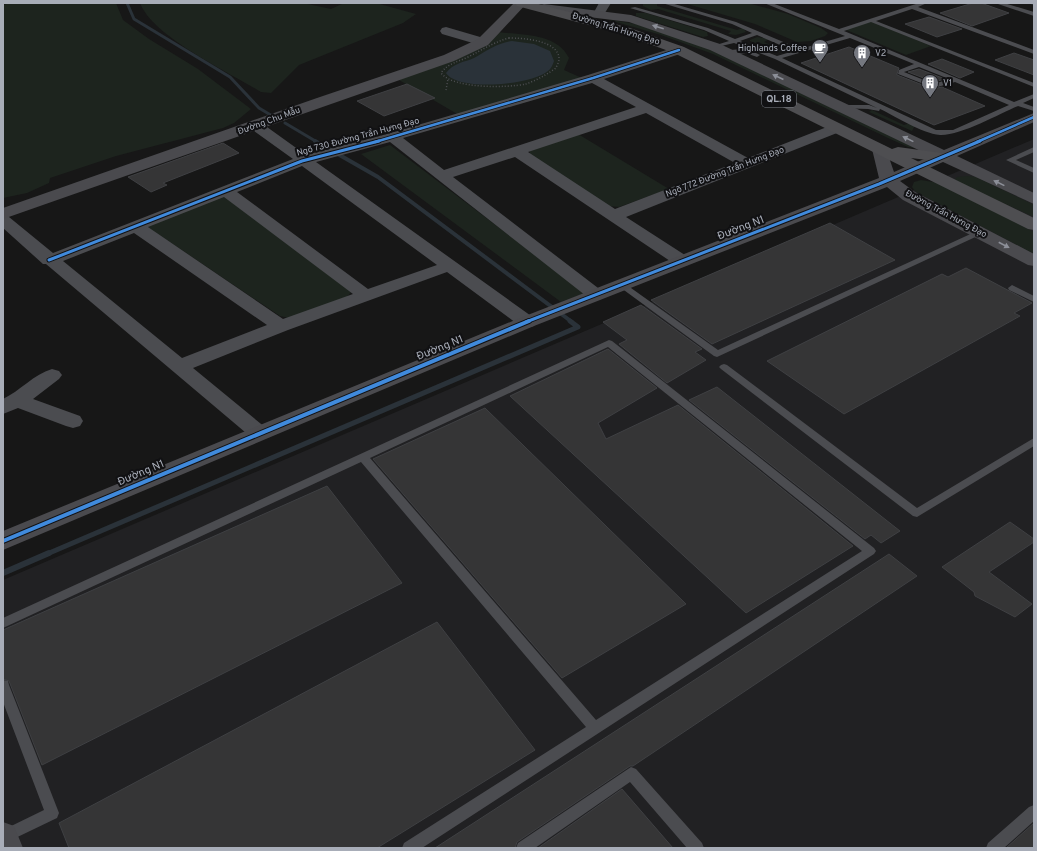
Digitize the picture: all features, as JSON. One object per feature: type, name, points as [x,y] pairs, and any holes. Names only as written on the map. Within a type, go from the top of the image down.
[{"type":"highway","name":"Đường Trần Hưng Đạo","points":[[521,3],[626,31],[679,50],[1034,225]]},
{"type":"highway","points":[[880,149],[943,157]]},
{"type":"street","name":"Đường Chu Mẫu","points":[[3,214],[431,65],[466,51],[483,42],[521,3]]},
{"type":"street","points":[[544,8],[602,8],[630,10],[665,29],[728,53],[943,157],[1034,199]]},
{"type":"street","points":[[446,31],[483,42]]},
{"type":"street","name":"Ngõ 730 Đường Trần Hưng Đạo","points":[[50,260],[307,159],[392,137],[592,78],[679,50]]},
{"type":"street","points":[[592,78],[746,163]]},
{"type":"street","points":[[441,176],[648,108]]},
{"type":"street","name":"Đường N1","points":[[3,541],[258,433],[527,322],[888,180],[1034,117]]},
{"type":"street","points":[[255,126],[307,159],[449,266],[527,322]]},
{"type":"street","name":"Ngõ 772 Đường Trần Hưng Đạo","points":[[614,216],[838,128]]},
{"type":"street","points":[[392,137],[596,295]]},
{"type":"street","points":[[880,149],[888,180]]},
{"type":"street","points":[[516,151],[682,261]]},
{"type":"street","name":"Đường Trần Hưng Đạo","points":[[888,180],[909,196],[1034,261]]},
{"type":"street","points":[[225,190],[365,296]]},
{"type":"street","points":[[3,220],[180,366],[258,433]]},
{"type":"street","points":[[135,226],[280,326]]},
{"type":"street","points":[[180,366],[280,326],[449,266]]},
{"type":"street","points":[[11,404],[52,375]]},
{"type":"street","points":[[11,404],[73,421]]},
{"type":"street","points":[[3,837],[7,848]]},
{"type":"lane","points":[[665,3],[734,23],[800,51]]},
{"type":"lane","points":[[767,3],[839,31],[954,80],[1034,109]]},
{"type":"lane","points":[[839,31],[924,3]]},
{"type":"lane","points":[[998,3],[1034,14]]},
{"type":"lane","points":[[913,7],[1034,52]]},
{"type":"lane","points":[[630,10],[699,27],[736,40],[930,130],[949,132],[1034,96]]},
{"type":"lane","points":[[872,21],[1034,85]]},
{"type":"lane","points":[[715,47],[758,33]]},
{"type":"lane","points":[[777,58],[850,36]]},
{"type":"lane","points":[[728,53],[733,51],[748,52],[779,65]]},
{"type":"lane","points":[[918,65],[901,71],[900,73],[932,86],[938,86],[954,80]]},
{"type":"lane","points":[[839,107],[869,107],[906,123]]},
{"type":"lane","points":[[1034,149],[1010,160],[1034,171]]},
{"type":"lane","points":[[621,285],[717,354],[980,233]]},
{"type":"lane","points":[[1012,288],[1034,299]]},
{"type":"lane","points":[[3,623],[609,343],[870,551],[409,848]]},
{"type":"lane","points":[[724,367],[917,513],[1034,441]]},
{"type":"lane","points":[[363,456],[595,728]]},
{"type":"lane","points":[[3,685],[52,813],[3,837]]},
{"type":"lane","points":[[524,848],[631,773],[697,848]]},
{"type":"lane","points":[[994,848],[1034,812]]},
{"type":"path","points":[[509,38],[530,39],[541,42],[558,52],[558,64],[551,72],[543,77],[519,84],[492,87],[448,80],[443,77],[441,73],[447,66],[490,44],[509,38]]},
{"type":"path","points":[[446,90],[448,80]]},
{"type":"shaded area","points":[[10,3],[116,3],[123,20],[149,39],[198,69],[251,109],[234,123],[223,128],[116,156],[50,178],[49,183],[27,193],[3,198],[3,5]]},
{"type":"shaded area","points":[[140,3],[303,3],[331,9],[344,3],[376,3],[416,14],[403,23],[299,65],[271,93],[261,92],[193,53],[160,28],[148,16]]},
{"type":"shaded area","points":[[643,3],[657,3],[657,6],[737,30],[743,28],[746,32],[736,35],[728,34],[731,31],[658,9],[651,10],[643,6]]},
{"type":"shaded area","points":[[684,3],[748,3],[788,14],[821,28],[828,33],[825,36],[811,41],[797,42],[755,24]]},
{"type":"shaded area","points":[[636,13],[646,13],[701,30],[707,32],[708,36],[703,37],[636,16]]},
{"type":"shaded area","points":[[606,19],[636,24],[700,45],[915,148],[908,147],[888,138],[713,54],[661,35]]},
{"type":"shaded area","points":[[870,21],[931,46],[906,55],[844,29]]},
{"type":"shaded area","points":[[498,32],[538,37],[556,44],[569,58],[564,70],[584,79],[459,115],[399,80]]},
{"type":"shaded area","points":[[757,37],[769,39],[764,42],[775,47],[783,46],[787,51],[770,51],[770,47],[758,42],[755,43],[750,41]]},
{"type":"shaded area","points":[[512,41],[534,44],[550,51],[554,61],[550,69],[540,76],[527,80],[496,84],[465,83],[453,79],[446,73],[452,67],[474,58],[497,45]]},
{"type":"shaded area","points":[[872,110],[904,125],[910,123],[915,125],[912,131],[869,112]]},
{"type":"shaded area","points":[[578,134],[669,189],[619,207],[607,206],[530,154],[530,149]]},
{"type":"shaded area","points":[[1034,139],[1034,848],[3,848],[3,580]]},
{"type":"shaded area","points":[[390,145],[585,293],[561,302],[361,154]]},
{"type":"shaded area","points":[[957,177],[976,177],[1034,205],[1034,217],[957,182],[955,179]]},
{"type":"shaded area","points":[[921,180],[939,183],[1034,232],[1034,254],[916,192],[912,187],[914,182]]},
{"type":"shaded area","points":[[220,196],[226,197],[351,292],[347,297],[293,319],[280,316],[149,228],[149,225]]},
{"type":"building","points":[[973,3],[981,3],[1009,13],[972,26],[940,13]]},
{"type":"building","points":[[929,17],[962,29],[937,37],[905,24]]},
{"type":"building","points":[[849,47],[899,68],[897,75],[933,89],[942,87],[985,106],[934,125],[801,63]]},
{"type":"building","points":[[1014,53],[1034,60],[1034,75],[995,60]]},
{"type":"building","points":[[942,59],[974,72],[960,78],[928,64]]},
{"type":"building","points":[[919,69],[945,79],[934,82],[908,72]]},
{"type":"building","points":[[407,84],[435,98],[384,116],[357,101]]},
{"type":"building","points":[[223,143],[239,153],[163,183],[167,185],[151,192],[128,177]]},
{"type":"building","points":[[830,223],[895,260],[712,344],[651,300]]},
{"type":"building","points":[[966,268],[1032,303],[1014,313],[1020,316],[844,414],[767,361],[942,274],[948,277]]},
{"type":"building","points":[[641,305],[702,349],[695,352],[706,360],[667,383],[619,344],[627,340],[603,322]]},
{"type":"building","points":[[608,349],[657,388],[598,423],[606,439],[678,405],[853,546],[746,613],[510,396]]},
{"type":"building","points":[[717,387],[900,531],[881,543],[871,535],[865,539],[689,400]]},
{"type":"building","points":[[485,408],[686,604],[562,678],[373,459]]},
{"type":"building","points":[[327,486],[402,583],[42,765],[9,681],[3,679],[3,630]]},
{"type":"building","points":[[1010,522],[1034,539],[1034,542],[989,572],[1032,604],[1015,617],[975,596],[974,592],[942,567]]},
{"type":"building","points":[[889,554],[917,576],[517,842],[515,848],[435,848]]},
{"type":"building","points":[[437,622],[535,750],[377,848],[69,848],[59,823]]},
{"type":"building","points":[[622,789],[673,848],[538,848]]},
{"type":"building","points":[[1034,823],[1034,848],[1006,848]]},
{"type":"waterway","points":[[127,3],[134,19],[230,77],[259,108],[274,117]]},
{"type":"waterway","points":[[285,123],[317,142]]},
{"type":"waterway","points":[[315,141],[378,177],[572,322]]},
{"type":"waterway","points":[[47,554],[578,327],[570,321]]},
{"type":"waterway","points":[[3,573],[49,553]]},
{"type":"cycle path","points":[[49,260],[302,161],[392,137],[593,78],[679,50]]},
{"type":"cycle path","points":[[3,541],[527,322],[879,184],[1034,117]]},
{"type":"place","name":"Highlands Coffee","points":[[820,63]]},
{"type":"place","name":"V2","points":[[862,68]]},
{"type":"place","name":"V1","points":[[930,98]]}]
